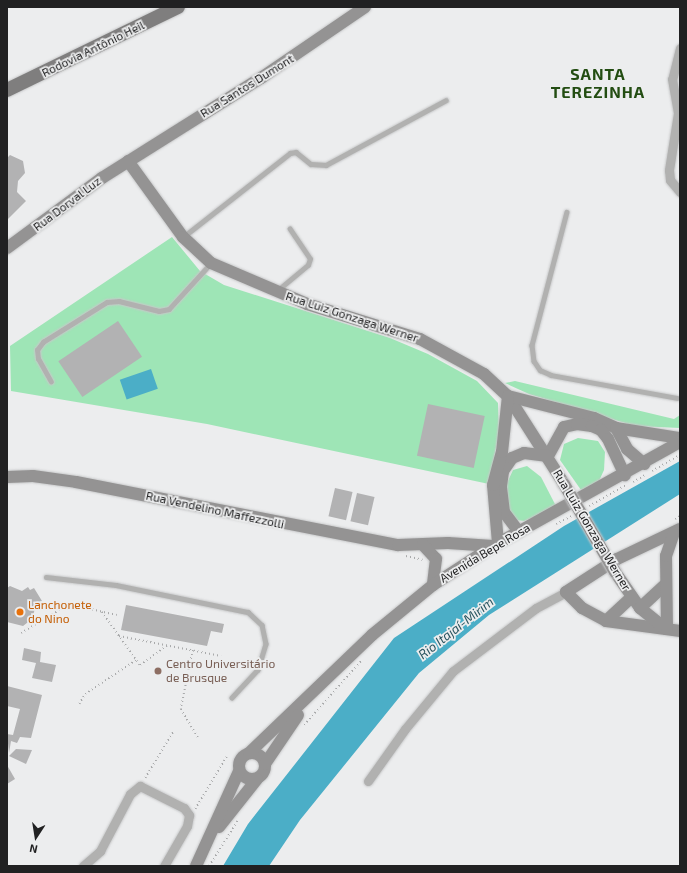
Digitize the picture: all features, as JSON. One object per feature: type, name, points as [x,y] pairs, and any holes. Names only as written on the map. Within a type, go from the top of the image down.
[{"type":"main road","name":"Rodovia Antônio Heil","points":[[7,90],[178,7]]},
{"type":"main road","name":"Rua Santos Dumont","points":[[128,161],[261,78],[365,7]]},
{"type":"main road","name":"Rua Dorval Luz","points":[[7,248],[128,161]]},
{"type":"main road","name":"Rua Luiz Gonzaga Werner","points":[[128,161],[184,237],[211,263],[275,292],[420,339],[472,365],[508,396],[548,456],[616,572],[640,608],[667,629],[680,631]]},
{"type":"main road","points":[[495,545],[493,485],[502,452],[508,396],[594,418],[616,428],[680,438]]},
{"type":"main road","points":[[519,532],[504,512],[500,486],[503,471],[512,458],[524,453],[548,456],[564,427],[577,424],[592,426],[601,430],[608,439],[624,475]]},
{"type":"main road","points":[[616,428],[627,449],[644,464]]},
{"type":"main road","name":"Avenida Bepe Rosa","points":[[249,753],[372,635],[433,585],[495,545],[644,464],[680,442]]},
{"type":"main road","name":"Rua Vendelino Maffezzolli","points":[[7,477],[33,476],[76,482],[369,541],[423,545],[495,545]]},
{"type":"main road","points":[[677,531],[666,556],[664,585],[667,629],[606,621],[582,608],[566,592],[583,583],[617,559],[677,531]]},
{"type":"main road","points":[[653,542],[666,556]]},
{"type":"main road","points":[[423,545],[436,559],[433,585]]},
{"type":"main road","points":[[582,608],[583,583]]},
{"type":"main road","points":[[640,608],[664,585]]},
{"type":"main road","points":[[606,621],[632,597]]},
{"type":"main road","name":"Avenida Bepe Rosa","points":[[265,764],[312,694]]},
{"type":"main road","points":[[196,866],[210,839],[239,771],[241,759],[249,753],[260,755],[265,764],[264,773],[257,779],[210,839]]},
{"type":"main road","points":[[239,771],[247,779],[257,779]]},
{"type":"street","points":[[680,48],[672,80],[678,113],[669,170],[670,180],[680,192]]},
{"type":"street","points":[[7,240],[24,237]]},
{"type":"street","points":[[368,781],[406,729],[453,671],[536,608],[566,592]]},
{"type":"street","points":[[83,866],[100,851],[130,794],[140,786],[184,808],[189,817],[164,866]]},
{"type":"lane","points":[[184,237],[290,153],[296,152],[312,164],[326,165],[446,100]]},
{"type":"lane","points":[[567,212],[532,345],[534,361],[540,370],[551,375],[677,398]]},
{"type":"lane","points":[[275,292],[308,265],[310,259],[290,229]]},
{"type":"lane","points":[[52,382],[38,359],[38,350],[43,342],[107,302],[119,301],[158,311],[169,309],[211,263]]},
{"type":"lane","points":[[46,576],[116,585],[248,612],[262,625],[266,644],[258,670],[232,698]]},
{"type":"path","points":[[584,509],[680,455]]},
{"type":"path","points":[[552,526],[578,512]]},
{"type":"path","points":[[401,555],[417,557],[426,565]]},
{"type":"path","points":[[21,633],[69,604],[117,615]]},
{"type":"path","points":[[102,612],[140,665],[168,646]]},
{"type":"path","points":[[119,636],[221,656]]},
{"type":"path","points":[[193,650],[181,710],[198,737]]},
{"type":"path","points":[[301,729],[366,656]]},
{"type":"path","points":[[79,704],[85,694],[136,660]]},
{"type":"path","points":[[140,786],[173,732]]},
{"type":"path","points":[[189,817],[227,756]]},
{"type":"path","points":[[209,866],[241,815]]},
{"type":"green space","points":[[172,237],[200,271],[224,285],[390,338],[428,354],[477,381],[498,403],[499,432],[489,484],[207,424],[11,391],[10,346]]},
{"type":"green space","points":[[515,381],[674,419],[680,415],[680,428],[635,426],[529,394],[505,383]]},
{"type":"green space","points":[[578,438],[598,441],[605,452],[604,470],[599,481],[581,490],[560,460],[564,444]]},
{"type":"green space","points":[[527,466],[541,477],[557,508],[524,521],[516,520],[508,513],[507,483],[513,470]]},
{"type":"water","points":[[151,369],[158,389],[127,400],[120,380]]},
{"type":"water","name":"Rio Itajaí-Mirim","points":[[680,461],[680,494],[489,615],[419,673],[300,820],[269,866],[223,866],[248,824],[394,638],[564,526]]},
{"type":"building","points":[[10,155],[23,161],[25,173],[18,181],[17,192],[26,201],[8,219],[7,158]]},
{"type":"building","points":[[118,321],[142,357],[82,397],[58,361]]},
{"type":"building","points":[[428,404],[485,416],[474,468],[417,456]]},
{"type":"building","points":[[335,488],[353,492],[346,520],[328,516]]},
{"type":"building","points":[[357,493],[375,497],[368,525],[350,521]]},
{"type":"building","name":"Lanchonete do Nino","points":[[10,586],[22,591],[28,587],[30,590],[34,588],[42,601],[36,605],[32,619],[23,626],[7,622],[7,588]]},
{"type":"building","points":[[126,605],[224,624],[222,633],[211,631],[207,646],[121,630]]},
{"type":"building","points":[[24,648],[41,652],[40,662],[56,665],[52,682],[32,678],[36,663],[22,660]]},
{"type":"building","points":[[7,686],[42,695],[31,738],[20,737],[17,743],[11,741],[9,753],[7,734],[13,735],[20,709],[7,706]]},
{"type":"building","points":[[16,749],[32,750],[26,764],[9,756]]},
{"type":"building","points":[[7,765],[15,779],[7,784]]},
{"type":"place","name":"Lanchonete do Nino","points":[[20,612]]},
{"type":"place","name":"Centro Universitário de Brusque","points":[[158,671]]},
{"type":"district","name":"SANTA TEREZINHA","points":[[598,83]]}]
